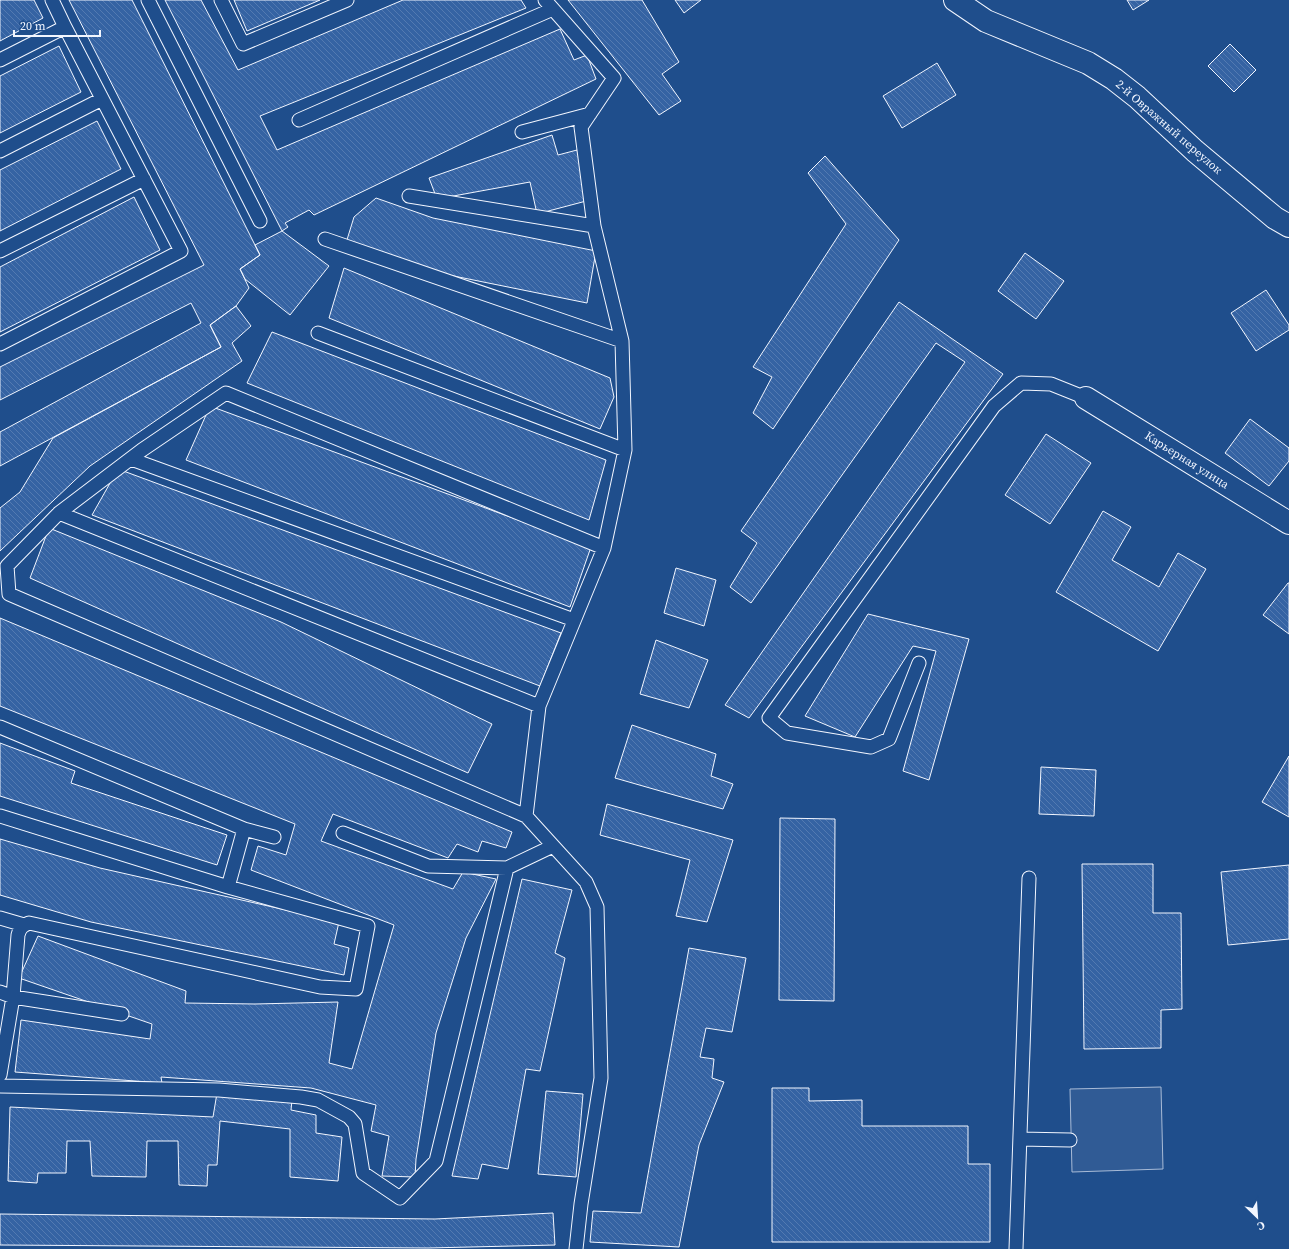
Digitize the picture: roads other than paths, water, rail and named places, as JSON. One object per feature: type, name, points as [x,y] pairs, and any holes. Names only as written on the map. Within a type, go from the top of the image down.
[{"type":"street","name":"2-й Овражный переулок","points":[[955,0],[986,21],[1088,63],[1114,79],[1137,97],[1195,151],[1275,218],[1289,226]]},
{"type":"street","name":"Карьерная улица","points":[[1086,398],[1289,523]]},
{"type":"lane","points":[[0,344],[182,252],[52,0]]},
{"type":"lane","points":[[148,0],[260,221]]},
{"type":"lane","points":[[221,0],[243,44],[347,0]]},
{"type":"lane","points":[[299,120],[549,5],[614,78],[581,127],[594,226],[622,341],[625,450],[604,548],[539,706],[526,816]]},
{"type":"lane","points":[[0,60],[65,27]]},
{"type":"lane","points":[[0,151],[102,99]]},
{"type":"lane","points":[[522,132],[590,114]]},
{"type":"lane","points":[[0,251],[144,179]]},
{"type":"lane","points":[[409,196],[594,226]]},
{"type":"lane","points":[[325,239],[622,341]]},
{"type":"lane","points":[[318,333],[625,450]]},
{"type":"lane","points":[[919,663],[889,739],[871,747],[787,733],[769,718],[994,406],[1021,383],[1051,384],[1086,398]]},
{"type":"lane","points":[[576,1249],[581,1204],[601,1078],[597,906],[586,882],[526,816],[8,594],[7,566],[59,513],[142,450],[226,393],[604,548]]},
{"type":"lane","points":[[131,459],[574,620]]},
{"type":"lane","points":[[59,513],[539,706]]},
{"type":"lane","points":[[0,727],[244,829],[274,837]]},
{"type":"lane","points":[[0,816],[228,887],[368,926],[356,989],[320,987],[29,923],[24,925],[20,928],[18,935],[13,997],[0,1075]]},
{"type":"lane","points":[[228,887],[244,829]]},
{"type":"lane","points":[[343,833],[428,866],[507,868],[553,846]]},
{"type":"lane","points":[[0,1086],[218,1090],[302,1096],[318,1100],[349,1117],[355,1124],[363,1174],[400,1198],[436,1161],[507,868]]},
{"type":"lane","points":[[1016,1249],[1029,878]]},
{"type":"lane","points":[[0,918],[24,925]]},
{"type":"lane","points":[[0,992],[13,997],[122,1014]]},
{"type":"lane","points":[[1020,1139],[1070,1140]]}]
